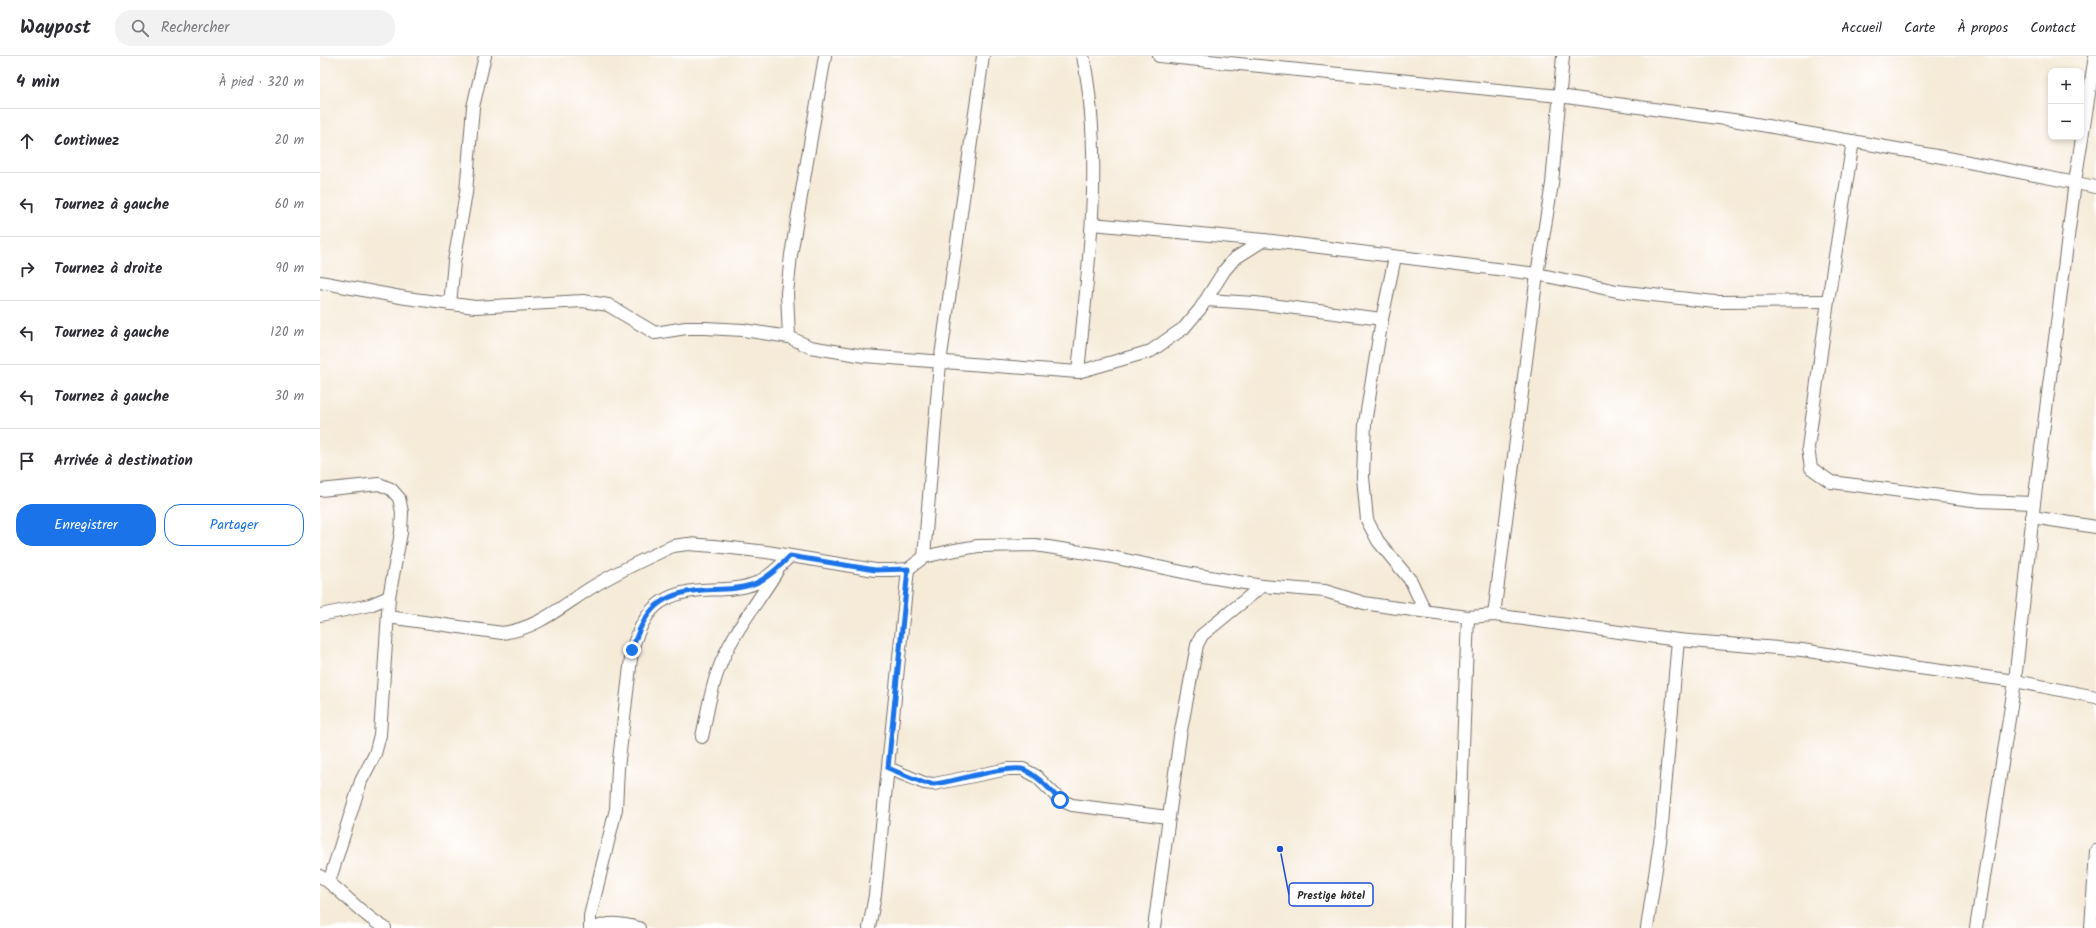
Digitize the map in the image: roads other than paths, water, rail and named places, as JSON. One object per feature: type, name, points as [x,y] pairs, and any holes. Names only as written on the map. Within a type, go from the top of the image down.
[{"type":"street","points":[[450,304],[454,262],[466,193],[473,107],[485,56]]},
{"type":"street","points":[[789,337],[787,293],[791,255],[825,56]]},
{"type":"street","points":[[924,557],[940,363],[983,56]]},
{"type":"street","points":[[1078,372],[1092,224],[1094,127],[1084,56]]},
{"type":"street","points":[[1159,56],[1559,96],[1733,120],[2096,187]]},
{"type":"street","points":[[1494,615],[1537,274],[1552,184],[1563,56]]},
{"type":"street","points":[[1976,928],[2015,681],[2032,517],[2075,182],[2095,56]]},
{"type":"street","points":[[1852,141],[1808,448],[1811,468],[1831,482],[1980,501],[2034,503]]},
{"type":"street","points":[[1092,224],[1264,240],[1537,274],[1617,291],[1715,302],[1828,300]]},
{"type":"street","points":[[320,282],[406,298],[450,304],[502,307],[583,302],[608,305],[655,333],[686,328],[742,330],[789,337],[810,347],[823,350],[940,363],[1078,372],[1151,351],[1184,328],[1206,300],[1224,270],[1234,260],[1264,240]]},
{"type":"street","points":[[1395,257],[1382,319],[1365,423],[1363,477],[1366,520],[1378,541],[1412,581],[1425,611]]},
{"type":"street","points":[[1206,300],[1256,303],[1382,319]]},
{"type":"street","points":[[320,490],[379,484],[391,489],[399,498],[402,512],[401,533],[389,597],[380,735],[375,754],[361,781],[325,879],[370,919],[385,928]]},
{"type":"street","points":[[2032,517],[2096,528]]},
{"type":"street","points":[[388,617],[502,633],[516,632],[529,627],[594,586],[673,546],[688,544],[790,556],[875,570],[908,569],[924,557],[978,546],[1035,545],[1107,556],[1192,574],[1262,586],[1325,591],[1364,603],[1468,616],[1494,615],[1678,640],[1802,650],[2015,681],[2096,697]]},
{"type":"street","points":[[702,737],[718,671],[729,645],[745,618],[779,568],[790,556]]},
{"type":"street","points":[[590,928],[590,916],[616,809],[618,768],[623,721],[632,650],[638,632],[656,604],[666,598],[682,593],[722,590],[757,582],[779,568]]},
{"type":"street","points":[[869,928],[875,895],[908,569]]},
{"type":"street","points":[[1154,928],[1180,736],[1197,645],[1202,636],[1262,586]]},
{"type":"street","points":[[320,615],[364,607],[389,597]]},
{"type":"street","points":[[1458,928],[1460,826],[1468,616]]},
{"type":"street","points":[[1646,928],[1661,835],[1678,640]]},
{"type":"street","points":[[888,768],[924,783],[934,784],[1008,769],[1023,769],[1036,776],[1060,800],[1072,805],[1168,817]]},
{"type":"street","points":[[2091,928],[2096,851]]},
{"type":"street","points":[[595,928],[612,924],[626,924],[639,928]]},
{"type":"place","name":"Prestige hôtel","points":[[1280,849]]}]
